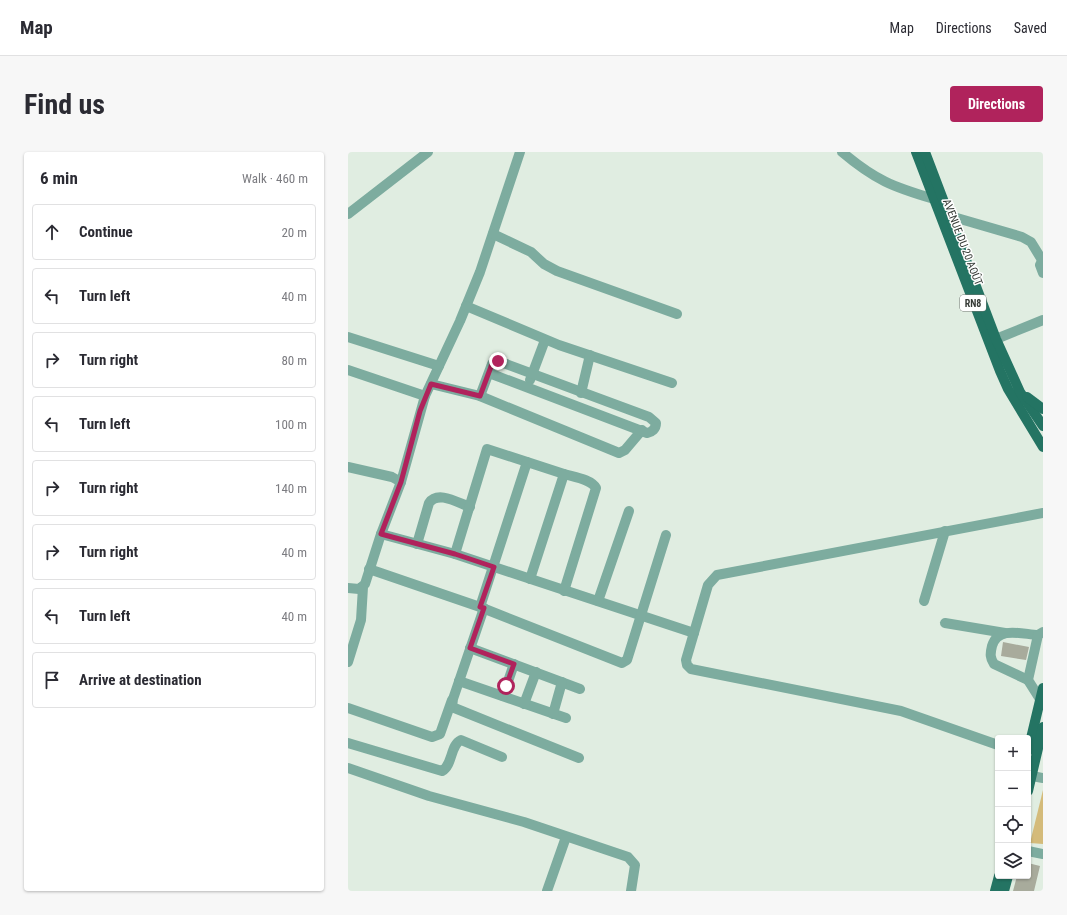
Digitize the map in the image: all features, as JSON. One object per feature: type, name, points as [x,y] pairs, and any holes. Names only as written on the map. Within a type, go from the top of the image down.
[{"type":"main road","name":"AVENUE DU 20 AOÛT","points":[[916,152],[1000,371],[1008,389],[1043,447]]},
{"type":"main road","name":"AVENUE DU 20 AOÛT","points":[[925,152],[996,339],[1020,392],[1043,426]]},
{"type":"main road","points":[[1020,392],[1032,403],[1043,409]]},
{"type":"main road","points":[[1031,738],[1043,688]]},
{"type":"main road","points":[[1031,780],[1043,727]]},
{"type":"main road","points":[[995,891],[998,879]]},
{"type":"main road","points":[[1004,891],[1007,879]]},
{"type":"street","points":[[348,214],[428,152]]},
{"type":"street","points":[[348,662],[359,631],[363,607],[363,587],[401,482],[425,396],[466,306],[493,234],[520,152]]},
{"type":"street","points":[[842,152],[862,169],[879,180],[898,188],[934,199]]},
{"type":"street","points":[[950,216],[1022,236],[1031,242],[1042,260],[1040,265],[1043,273]]},
{"type":"street","points":[[493,234],[531,252],[544,264],[557,271],[677,314]]},
{"type":"street","points":[[466,306],[545,340],[672,383]]},
{"type":"street","points":[[996,339],[1043,320]]},
{"type":"street","points":[[348,337],[439,366]]},
{"type":"street","points":[[528,388],[545,340]]},
{"type":"street","points":[[581,392],[590,356]]},
{"type":"street","points":[[480,396],[492,364],[496,361],[649,417],[656,423],[655,428],[650,432],[642,430],[489,373]]},
{"type":"street","points":[[348,370],[425,396]]},
{"type":"street","points":[[431,384],[480,396],[619,453],[624,450],[642,430]]},
{"type":"street","points":[[455,554],[487,449],[587,481],[594,484],[596,488],[564,591]]},
{"type":"street","points":[[348,708],[432,737],[440,734],[470,648],[527,462]]},
{"type":"street","points":[[348,468],[392,477],[401,482]]},
{"type":"street","points":[[530,579],[564,474]]},
{"type":"street","points":[[417,544],[429,503],[432,499],[440,496],[470,507]]},
{"type":"street","points":[[598,601],[629,511]]},
{"type":"street","points":[[995,744],[901,711],[691,668],[687,665],[686,660],[708,585],[717,575],[1043,513]]},
{"type":"street","points":[[924,601],[946,531]]},
{"type":"street","points":[[381,534],[455,554],[694,633]]},
{"type":"street","points":[[369,569],[482,607],[622,663],[627,660],[666,534]]},
{"type":"street","points":[[348,588],[359,589],[363,587]]},
{"type":"street","points":[[945,623],[1005,633],[1041,634],[1028,680]]},
{"type":"street","points":[[348,633],[359,631]]},
{"type":"street","points":[[1005,633],[998,635],[994,640],[990,653],[991,659],[994,664],[1028,680],[1040,699]]},
{"type":"street","points":[[470,648],[580,689]]},
{"type":"street","points":[[503,696],[514,664]]},
{"type":"street","points":[[524,704],[536,672]]},
{"type":"street","points":[[459,681],[566,718]]},
{"type":"street","points":[[553,714],[562,682]]},
{"type":"street","points":[[452,699],[451,704],[456,710],[579,758]]},
{"type":"street","points":[[348,743],[442,771],[450,761],[458,742],[461,740],[502,757]]},
{"type":"street","points":[[348,768],[429,796],[524,822],[631,859],[635,866],[631,891]]},
{"type":"street","points":[[1032,776],[1043,778]]},
{"type":"street","points":[[547,891],[566,837]]},
{"type":"street","points":[[1031,852],[1043,854]]},
{"type":"shaded area","points":[[1043,790],[1043,844],[1031,843]]},
{"type":"building","points":[[1003,642],[1029,647],[1026,660],[1001,656]]},
{"type":"building","points":[[1031,864],[1040,866],[1034,891],[1013,891],[1016,879],[1031,879]]},
{"type":"route","points":[[498,361],[492,364],[480,396],[431,384],[420,411],[415,435],[401,482],[381,534],[455,554],[494,567],[480,607],[484,608],[470,648],[514,664],[506,686]]}]
